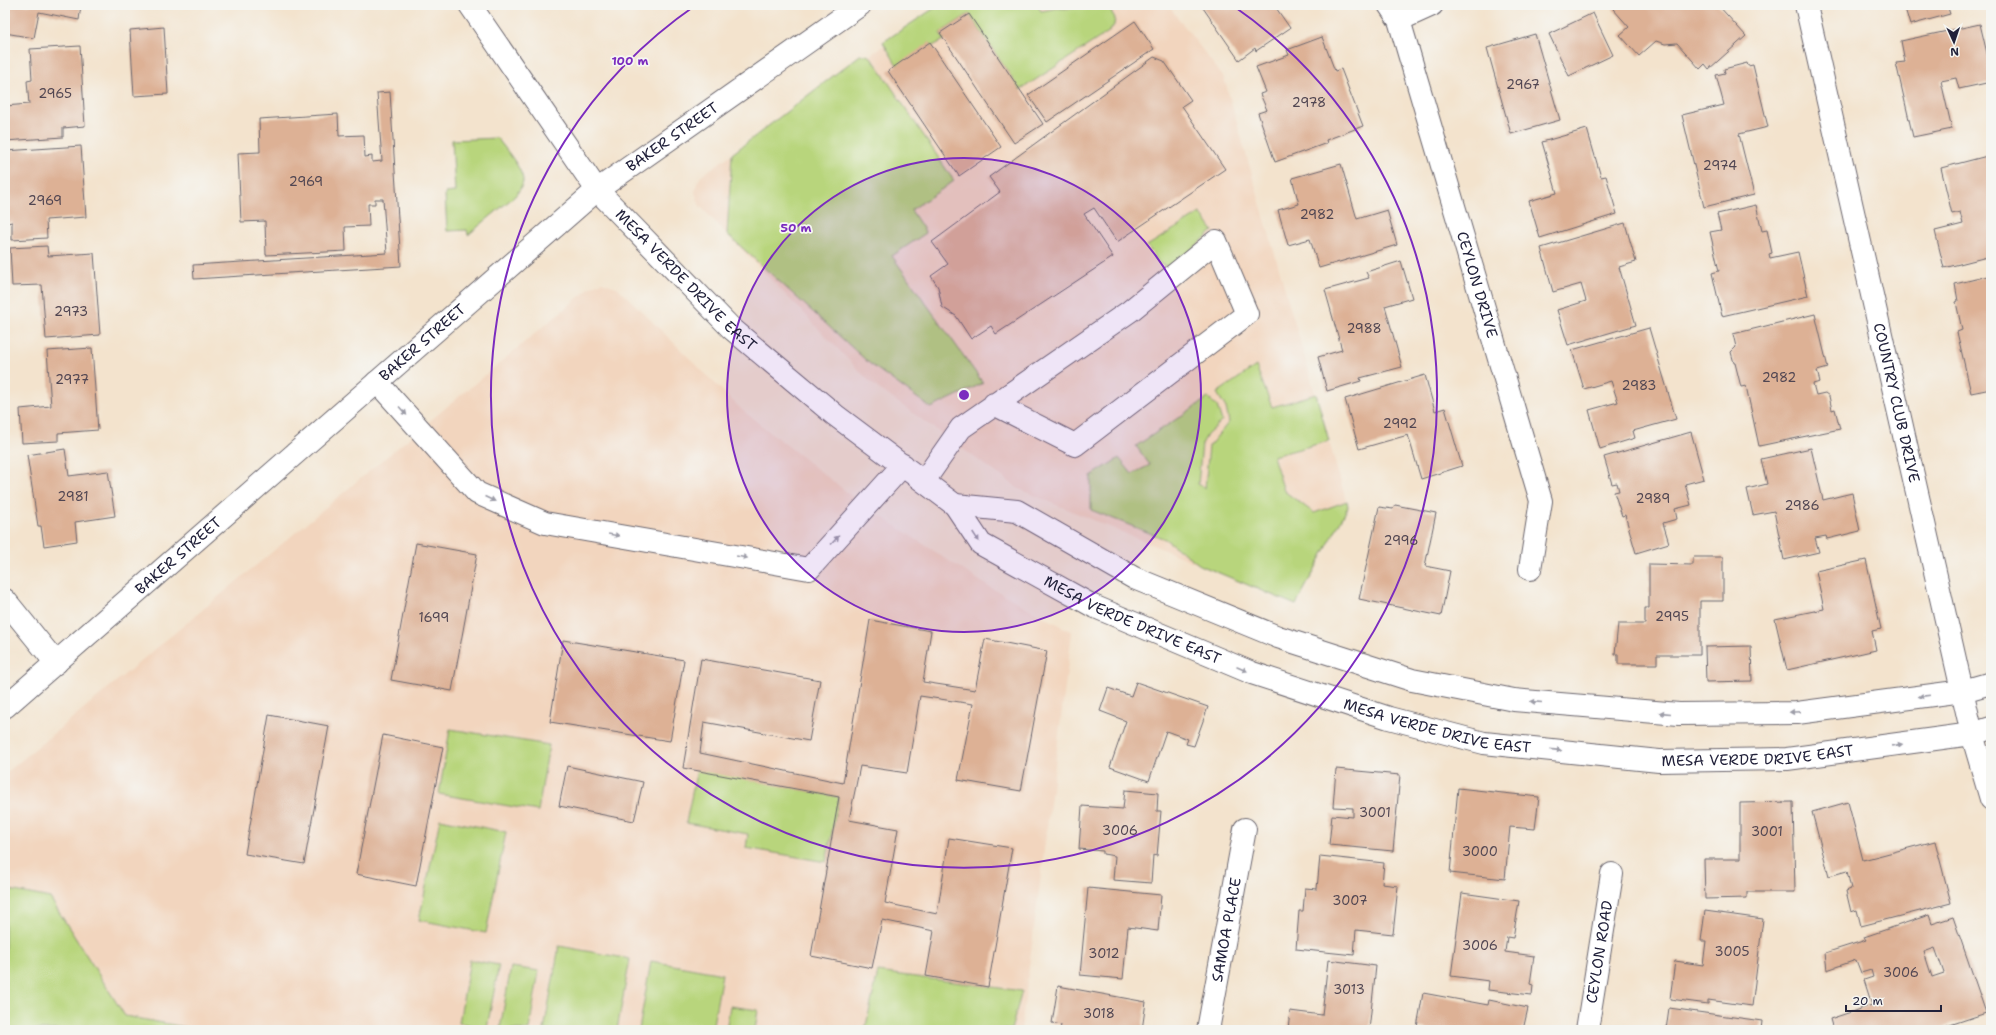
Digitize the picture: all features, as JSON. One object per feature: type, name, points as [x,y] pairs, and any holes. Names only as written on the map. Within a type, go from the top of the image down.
[{"type":"street","name":"MESA VERDE DRIVE EAST","points":[[470,5],[597,190],[731,328],[835,415],[955,504],[981,544],[1093,606],[1252,673],[1389,718],[1484,743],[1659,761],[1788,759],[1982,731]]},
{"type":"street","name":"BAKER STREET","points":[[5,707],[597,190],[860,5]]},
{"type":"street","points":[[1394,12],[1432,5]]},
{"type":"street","name":"COUNTRY CLUB DRIVE","points":[[1806,5],[1963,691],[1982,731],[1991,799]]},
{"type":"street","name":"CEYLON DRIVE","points":[[1394,12],[1541,501],[1530,568]]},
{"type":"street","points":[[924,482],[961,428],[994,404],[1130,311],[1216,241],[1247,314],[1075,445],[994,404]]},
{"type":"street","points":[[377,382],[477,493],[545,523],[809,569],[902,465]]},
{"type":"street","name":"MESA VERDE DRIVE EAST","points":[[955,504],[1016,511],[1134,578],[1278,637],[1412,680],[1514,700],[1679,714],[1797,713],[1963,691],[1991,683]]},
{"type":"street","points":[[5,600],[56,663]]},
{"type":"street","name":"SAMOA PLACE","points":[[1208,1030],[1245,829]]},
{"type":"street","name":"CEYLON ROAD","points":[[1588,1030],[1612,874]]},
{"type":"shaded area","points":[[940,5],[1168,5],[1224,78],[1348,507],[1296,605],[1019,489],[871,383],[700,206],[695,192],[697,183],[701,176]]},
{"type":"shaded area","points":[[602,282],[618,288],[743,411],[862,504],[986,585],[1072,632],[1021,1030],[5,1030],[5,774],[591,287]]},
{"type":"green space","points":[[939,5],[1037,5],[1041,11],[1058,8],[1070,9],[1077,5],[1101,5],[1109,8],[1115,18],[1114,25],[1110,31],[1020,90],[969,14],[940,33],[944,40],[897,65],[883,42]]},
{"type":"green space","points":[[860,55],[867,55],[872,58],[954,181],[911,210],[926,233],[892,256],[983,383],[931,408],[869,363],[727,234],[732,154]]},
{"type":"green space","points":[[497,138],[520,171],[523,182],[521,188],[515,196],[468,235],[467,230],[447,231],[445,193],[455,192],[452,140]]},
{"type":"green space","points":[[1200,213],[1213,231],[1171,268],[1160,264],[1147,246]]},
{"type":"green space","points":[[1256,366],[1272,407],[1316,394],[1329,441],[1273,456],[1284,491],[1314,513],[1347,501],[1348,507],[1296,605],[1200,565],[1165,539],[1091,510],[1091,476],[1119,458],[1132,474],[1150,465],[1136,446],[1208,398],[1217,406],[1222,421],[1207,435],[1202,444],[1198,484],[1205,488],[1209,446],[1229,422],[1226,408],[1217,393]]},
{"type":"green space","points":[[450,729],[549,745],[538,811],[439,794]]},
{"type":"green space","points":[[697,769],[839,797],[826,862],[746,848],[748,834],[686,823]]},
{"type":"green space","points":[[440,819],[506,832],[486,933],[419,920]]},
{"type":"green space","points":[[5,889],[50,898],[125,1016],[201,1030],[5,1030]]},
{"type":"green space","points":[[559,946],[630,959],[617,1030],[544,1030]]},
{"type":"green space","points":[[470,960],[499,965],[487,1028],[459,1023]]},
{"type":"green space","points":[[651,961],[722,974],[712,1030],[639,1030]]},
{"type":"green space","points":[[511,967],[539,971],[529,1030],[500,1029]]},
{"type":"green space","points":[[878,972],[1022,991],[1011,1030],[865,1030]]},
{"type":"green space","points":[[730,1006],[758,1010],[755,1030],[726,1030]]},
{"type":"building","points":[[5,5],[81,5],[79,20],[39,12],[34,38],[5,33]]},
{"type":"building","points":[[1201,5],[1274,5],[1290,28],[1256,51],[1255,48],[1239,60]]},
{"type":"building","points":[[1617,5],[1718,5],[1746,36],[1709,69],[1705,64],[1700,69],[1677,43],[1665,44],[1656,41],[1639,56],[1620,35],[1629,27],[1613,9]]},
{"type":"building","points":[[1904,5],[1947,5],[1950,14],[1910,25]]},
{"type":"building","points":[[1593,13],[1613,55],[1569,76],[1549,34]]},
{"type":"building","points":[[969,14],[1043,124],[1014,143],[940,33]]},
{"type":"building","points":[[1135,21],[1154,49],[1047,122],[1028,95]]},
{"type":"building","points":[[1980,24],[1991,70],[1991,82],[1959,89],[1956,78],[1941,81],[1952,129],[1913,137],[1896,63],[1905,62],[1901,41]]},
{"type":"building","points":[[164,27],[168,94],[134,96],[130,30]]},
{"type":"building","points":[[1535,34],[1560,120],[1511,134],[1487,48]]},
{"type":"building","points":[[1322,37],[1335,71],[1341,69],[1363,126],[1326,140],[1327,143],[1275,162],[1258,113],[1267,110],[1260,94],[1266,92],[1256,67],[1289,55],[1287,50]]},
{"type":"building","points":[[930,42],[1001,147],[959,176],[888,71]]},
{"type":"building","points":[[80,46],[85,126],[63,128],[63,137],[5,141],[5,106],[29,104],[27,81],[32,80],[30,49]]},
{"type":"building","points":[[1154,57],[1164,61],[1191,100],[1182,106],[1225,169],[1117,242],[1094,208],[1084,214],[1113,257],[996,334],[991,326],[971,339],[956,316],[942,307],[938,287],[931,276],[948,264],[932,242],[1000,192],[989,177]]},
{"type":"building","points":[[1747,63],[1748,66],[1753,65],[1768,127],[1739,134],[1754,195],[1704,207],[1682,115],[1724,105],[1716,75],[1725,73],[1724,69]]},
{"type":"building","points":[[390,92],[401,266],[194,279],[193,265],[387,253],[383,199],[375,199],[375,204],[368,204],[369,226],[345,227],[346,251],[266,255],[265,221],[241,222],[238,153],[260,152],[259,119],[338,114],[339,136],[364,135],[365,157],[372,156],[372,162],[382,161],[377,93]]},
{"type":"building","points":[[1587,129],[1601,177],[1606,176],[1617,214],[1540,238],[1529,201],[1557,193],[1542,142]]},
{"type":"building","points":[[81,146],[86,217],[46,220],[47,238],[12,240],[12,222],[7,223],[5,151]]},
{"type":"building","points":[[1991,155],[1991,256],[1944,268],[1935,231],[1963,224],[1960,212],[1952,214],[1941,168]]},
{"type":"building","points":[[1341,164],[1357,219],[1387,210],[1397,245],[1319,268],[1310,239],[1288,245],[1278,210],[1299,204],[1292,178]]},
{"type":"building","points":[[1756,205],[1762,231],[1767,230],[1772,253],[1769,254],[1770,258],[1798,252],[1808,296],[1722,316],[1712,273],[1719,271],[1710,232],[1721,230],[1717,214]]},
{"type":"building","points":[[1625,223],[1636,262],[1619,267],[1636,325],[1568,345],[1557,310],[1586,301],[1581,284],[1553,292],[1541,248]]},
{"type":"building","points":[[47,246],[48,256],[94,253],[100,335],[46,339],[42,285],[12,286],[10,248]]},
{"type":"building","points":[[1401,261],[1412,298],[1385,306],[1402,367],[1360,378],[1361,381],[1327,391],[1318,357],[1342,350],[1325,290],[1369,278],[1366,272]]},
{"type":"building","points":[[1988,276],[1991,288],[1991,389],[1971,393],[1957,332],[1962,330],[1956,302],[1958,301],[1955,284]]},
{"type":"building","points":[[1815,314],[1828,368],[1817,371],[1820,382],[1813,384],[1816,395],[1825,393],[1829,396],[1832,410],[1835,409],[1840,429],[1759,446],[1746,386],[1741,387],[1731,352],[1736,347],[1733,334]]},
{"type":"building","points":[[1649,328],[1676,419],[1633,431],[1635,438],[1600,449],[1589,410],[1618,402],[1611,381],[1584,389],[1572,350]]},
{"type":"building","points":[[92,348],[98,430],[58,433],[58,441],[22,443],[20,409],[51,406],[47,351]]},
{"type":"building","points":[[1425,375],[1435,411],[1445,408],[1462,466],[1421,479],[1408,435],[1359,449],[1345,399]]},
{"type":"building","points":[[1691,432],[1704,479],[1685,484],[1691,505],[1675,509],[1677,519],[1663,523],[1669,543],[1636,553],[1625,515],[1622,516],[1614,492],[1619,491],[1617,483],[1612,484],[1604,457]]},
{"type":"building","points":[[1811,448],[1823,500],[1852,493],[1860,531],[1827,539],[1826,536],[1815,538],[1819,552],[1784,560],[1774,511],[1753,515],[1747,489],[1767,484],[1761,459]]},
{"type":"building","points":[[65,449],[69,476],[108,471],[115,516],[75,522],[77,541],[44,546],[41,526],[38,526],[27,455]]},
{"type":"building","points":[[1991,458],[1991,470],[1990,470],[1988,459]]},
{"type":"building","points":[[1395,505],[1436,513],[1425,566],[1450,571],[1441,616],[1359,599],[1379,507],[1393,509]]},
{"type":"building","points":[[416,543],[477,554],[452,691],[391,680]]},
{"type":"building","points":[[1693,557],[1723,557],[1723,601],[1700,601],[1700,655],[1657,655],[1657,664],[1618,664],[1618,654],[1615,654],[1618,624],[1645,624],[1645,608],[1649,608],[1649,564],[1693,565]]},
{"type":"building","points":[[1866,560],[1881,629],[1872,631],[1876,650],[1787,670],[1775,619],[1824,609],[1816,571]]},
{"type":"building","points":[[870,620],[931,631],[923,682],[975,690],[985,639],[1047,651],[1021,791],[958,780],[973,704],[920,696],[907,773],[860,766],[849,820],[898,829],[885,903],[937,914],[949,838],[1012,848],[988,987],[926,976],[934,931],[882,920],[872,968],[811,956],[839,797],[683,768],[701,659],[820,680],[809,741],[704,722],[700,753],[843,783]]},
{"type":"building","points":[[563,640],[684,660],[670,741],[550,722]]},
{"type":"building","points":[[1751,646],[1752,681],[1706,682],[1705,647]]},
{"type":"building","points":[[1136,682],[1208,707],[1194,746],[1186,744],[1188,739],[1166,731],[1149,781],[1110,767],[1126,721],[1100,711],[1108,688],[1131,696]]},
{"type":"building","points":[[269,715],[329,726],[304,864],[245,854]]},
{"type":"building","points":[[383,735],[443,747],[416,886],[356,874]]},
{"type":"building","points":[[567,766],[643,782],[634,821],[559,806]]},
{"type":"building","points":[[1336,769],[1400,775],[1393,851],[1329,845],[1332,815],[1353,817],[1353,808],[1333,807]]},
{"type":"building","points":[[1458,788],[1539,797],[1535,829],[1510,827],[1505,879],[1450,873]]},
{"type":"building","points":[[1125,790],[1158,793],[1157,811],[1161,811],[1157,856],[1153,855],[1151,883],[1113,880],[1115,856],[1103,854],[1103,851],[1079,849],[1082,806],[1123,809]]},
{"type":"building","points":[[1793,802],[1795,892],[1747,892],[1747,898],[1705,899],[1704,859],[1740,859],[1740,803]]},
{"type":"building","points":[[1848,802],[1863,860],[1935,841],[1951,903],[1861,926],[1857,910],[1851,912],[1846,891],[1851,889],[1847,871],[1829,876],[1812,812]]},
{"type":"building","points":[[1320,856],[1384,863],[1382,884],[1398,886],[1393,934],[1356,930],[1354,955],[1296,949],[1299,911],[1303,911],[1305,888],[1317,889]]},
{"type":"building","points":[[1088,888],[1161,895],[1158,931],[1128,927],[1123,979],[1080,975]]},
{"type":"building","points":[[1462,893],[1519,901],[1513,938],[1507,937],[1505,952],[1534,956],[1530,984],[1533,985],[1532,995],[1488,990],[1489,981],[1451,976]]},
{"type":"building","points":[[1705,911],[1763,919],[1752,1006],[1708,1000],[1708,1004],[1670,999],[1675,961],[1703,965],[1706,941],[1701,941]]},
{"type":"building","points":[[1929,915],[1932,924],[1953,917],[1986,1013],[1935,1030],[1833,1030],[1830,1019],[1872,1005],[1864,980],[1873,977],[1871,970],[1861,973],[1856,960],[1827,970],[1825,953],[1866,940],[1864,937]],"holes":[[[1935,948],[1944,973],[1932,977],[1924,952]]]},
{"type":"building","points":[[1328,960],[1376,966],[1369,1030],[1288,1030],[1290,1011],[1322,1015]]},
{"type":"building","points":[[1058,986],[1146,1002],[1142,1030],[1060,1030],[1061,1025],[1052,1023]]},
{"type":"building","points":[[1423,993],[1488,1005],[1489,1000],[1528,1008],[1523,1030],[1433,1030],[1417,1027]]},
{"type":"building","points":[[1669,1008],[1762,1021],[1761,1030],[1666,1030]]}]
